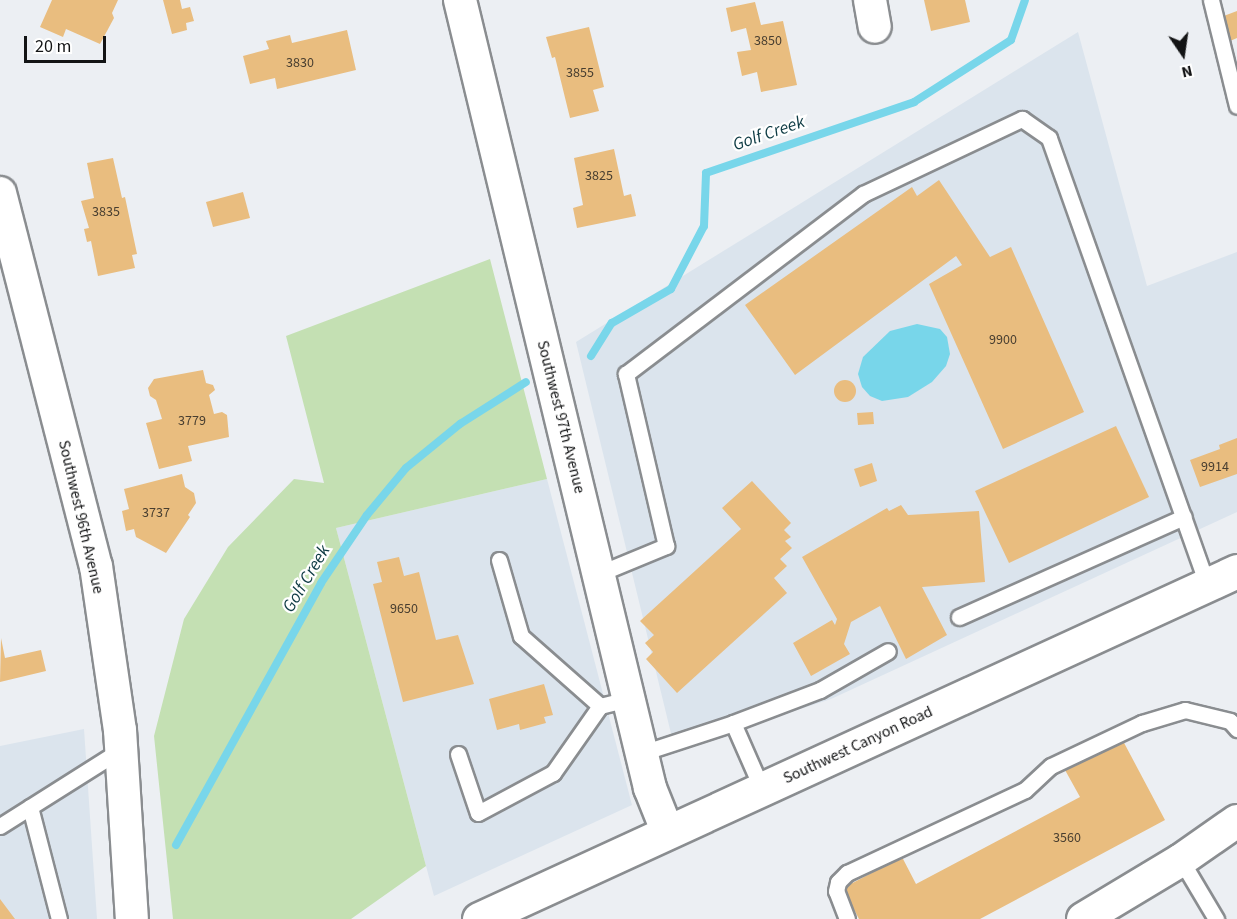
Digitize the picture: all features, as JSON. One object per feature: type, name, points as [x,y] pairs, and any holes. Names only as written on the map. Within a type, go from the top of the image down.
[{"type":"main road","name":"Southwest Canyon Road","points":[[479,919],[1229,577]]},
{"type":"street","name":"Southwest 97th Avenue","points":[[460,0],[598,574],[614,702],[642,753],[652,797],[668,833]]},
{"type":"street","name":"Southwest 96th Avenue","points":[[0,193],[96,566],[122,749],[132,919]]},
{"type":"street","points":[[1083,919],[1181,860],[1237,821]]},
{"type":"lane","points":[[1211,0],[1231,61],[1237,106]]},
{"type":"lane","points":[[598,574],[666,546],[626,374],[863,194],[1022,119],[1049,138],[1184,517],[1229,577]]},
{"type":"lane","points":[[959,617],[1184,517]]},
{"type":"lane","points":[[458,754],[477,813],[553,773],[614,702],[521,636],[499,560]]},
{"type":"lane","points":[[642,753],[733,723],[820,690],[888,651]]},
{"type":"lane","points":[[847,919],[836,891],[838,882],[847,873],[1025,790],[1051,766],[1142,723],[1185,710],[1230,721],[1237,729]]},
{"type":"lane","points":[[733,723],[762,789]]},
{"type":"lane","points":[[0,826],[122,749]]},
{"type":"lane","points":[[30,807],[59,919]]},
{"type":"lane","points":[[1181,860],[1216,919]]},
{"type":"shaded area","points":[[1078,32],[1147,286],[1237,252],[1237,512],[831,699],[675,750],[576,342]]},
{"type":"shaded area","points":[[547,479],[632,805],[434,896],[336,528]]},
{"type":"shaded area","points":[[84,729],[97,919],[0,919],[0,746]]},
{"type":"green space","points":[[490,259],[547,479],[336,528],[426,866],[351,919],[173,919],[154,736],[184,619],[228,547],[294,479],[324,483],[286,336]]},
{"type":"water","points":[[917,324],[940,329],[947,337],[950,354],[946,366],[932,382],[908,397],[882,401],[870,396],[862,387],[858,374],[863,357],[890,331]]},
{"type":"building","points":[[52,0],[118,0],[112,13],[114,18],[100,44],[66,29],[63,37],[40,27]]},
{"type":"building","points":[[163,0],[180,0],[182,9],[190,7],[194,21],[186,23],[187,30],[172,34]]},
{"type":"building","points":[[924,0],[965,0],[970,22],[931,31]]},
{"type":"building","points":[[755,2],[761,25],[783,21],[797,85],[761,92],[757,72],[742,76],[737,52],[751,50],[746,28],[731,32],[726,8]]},
{"type":"building","points":[[1237,11],[1237,38],[1230,41],[1221,17]]},
{"type":"building","points":[[589,27],[604,87],[593,90],[599,111],[570,118],[555,57],[552,58],[546,37]]},
{"type":"building","points":[[347,30],[356,70],[277,89],[275,78],[250,84],[243,56],[269,49],[266,41],[290,35],[292,43]]},
{"type":"building","points":[[614,149],[624,196],[631,194],[636,216],[577,228],[573,208],[583,205],[574,158]]},
{"type":"building","points":[[113,158],[122,198],[125,197],[137,254],[132,255],[135,268],[98,276],[91,241],[87,242],[84,229],[89,228],[81,201],[94,198],[87,163]]},
{"type":"building","points":[[939,180],[990,257],[1011,247],[1084,412],[1003,449],[929,284],[962,265],[956,256],[795,375],[745,305],[912,187],[917,196]]},
{"type":"building","points":[[243,192],[250,218],[213,227],[206,202]]},
{"type":"building","points":[[203,370],[206,383],[213,385],[215,390],[209,395],[214,414],[222,412],[227,415],[229,437],[188,446],[192,461],[159,469],[146,423],[162,419],[156,400],[150,396],[148,388],[154,379]]},
{"type":"building","points":[[845,380],[855,387],[856,391],[849,401],[845,402],[835,395],[834,391],[841,381]]},
{"type":"building","points":[[873,412],[874,424],[858,425],[857,413]]},
{"type":"building","points":[[1116,426],[1149,497],[1009,563],[975,491]]},
{"type":"building","points":[[1237,438],[1237,474],[1200,487],[1190,460],[1220,449],[1219,445]]},
{"type":"building","points":[[872,463],[877,481],[860,487],[854,469]]},
{"type":"building","points":[[182,474],[185,487],[194,493],[196,503],[188,515],[190,517],[166,553],[136,537],[134,529],[126,531],[122,511],[129,509],[124,489]]},
{"type":"building","points":[[752,481],[791,523],[784,530],[791,537],[785,541],[792,548],[780,559],[787,566],[774,578],[787,593],[677,693],[646,659],[653,652],[645,643],[654,635],[640,621],[741,529],[722,508]]},
{"type":"building","points":[[901,505],[908,515],[979,511],[985,582],[922,587],[947,635],[906,659],[880,606],[851,622],[844,644],[850,654],[811,676],[793,643],[832,620],[835,625],[837,619],[802,557],[887,508],[889,511]]},
{"type":"building","points":[[399,557],[404,576],[419,572],[436,640],[458,635],[474,684],[403,702],[373,584],[382,582],[377,562]]},
{"type":"building","points":[[1,638],[5,658],[41,650],[46,671],[0,682]]},
{"type":"building","points":[[544,684],[553,715],[544,717],[546,723],[520,730],[519,724],[497,730],[489,699]]},
{"type":"building","points":[[1122,739],[1165,820],[980,919],[859,919],[843,888],[902,857],[916,884],[1080,797],[1065,770]]},
{"type":"building","points":[[0,899],[15,919],[0,919]]},
{"type":"waterway","name":"Golf Creek","points":[[591,356],[612,323],[671,289],[704,226],[706,173],[914,102],[1011,40],[1025,0]]},
{"type":"waterway","name":"Golf Creek","points":[[176,845],[321,583],[367,515],[406,468],[460,424],[526,382]]}]
